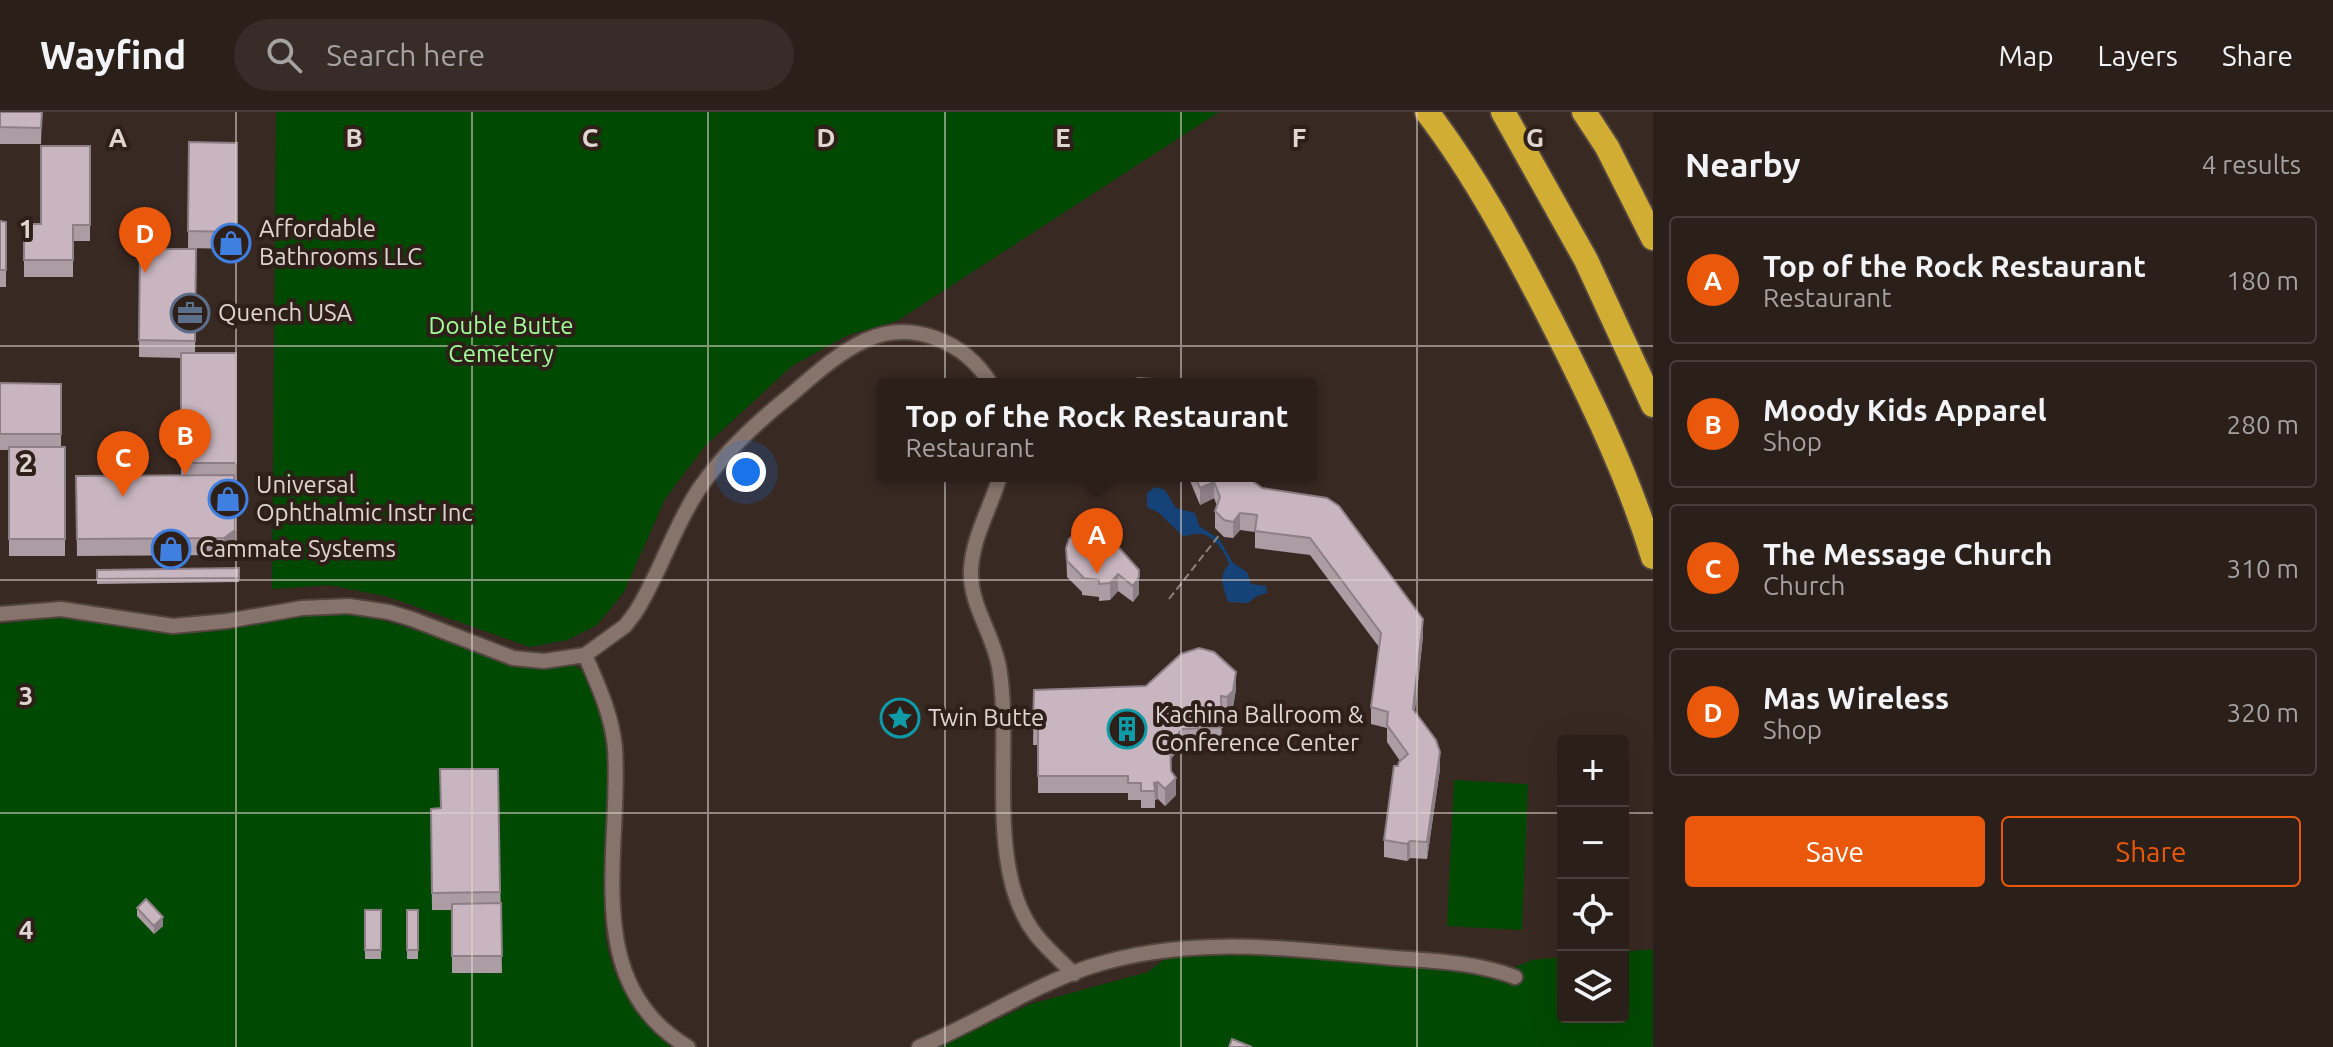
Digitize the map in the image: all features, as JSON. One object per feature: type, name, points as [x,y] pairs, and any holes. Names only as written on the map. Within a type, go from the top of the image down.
[{"type":"highway","points":[[1427,112],[1447,138],[1523,265],[1592,399],[1642,520],[1653,557]]},
{"type":"highway","points":[[1503,112],[1586,260],[1653,405]]},
{"type":"highway","points":[[1570,112],[1589,120],[1631,192],[1653,238]]},
{"type":"street","points":[[0,614],[61,609],[173,626],[227,621],[302,608],[349,606],[412,619],[513,658],[544,661],[585,655],[625,626],[635,613],[698,490],[726,453],[760,420],[834,359],[869,339],[901,332],[920,334],[937,337],[955,346],[986,378]]},
{"type":"street","points":[[998,482],[974,550],[971,583],[1000,670],[1002,777],[1009,866],[1017,901],[1035,934],[1074,974]]},
{"type":"street","points":[[585,655],[608,710],[615,744],[612,900],[619,953],[628,981],[645,1008],[665,1031],[688,1047]]},
{"type":"street","points":[[919,1047],[1074,974],[1164,949],[1265,946],[1484,966],[1515,977]]},
{"type":"path","points":[[1169,599],[1220,534]]},
{"type":"green space","name":"Double Butte Cemetery","points":[[276,112],[1219,112],[897,321],[848,335],[792,366],[705,446],[665,499],[624,592],[597,625],[567,640],[530,647],[389,597],[329,585],[272,589]]},
{"type":"green space","points":[[325,613],[348,614],[391,623],[516,666],[567,665],[584,672],[599,714],[607,756],[606,940],[612,965],[629,1000],[673,1047],[0,1047],[0,624],[60,617],[175,634]]},
{"type":"green space","points":[[1454,780],[1528,784],[1522,930],[1447,926]]},
{"type":"green space","points":[[1653,949],[1653,1047],[939,1047],[1031,1004],[1148,972],[1166,958],[1255,953],[1370,961],[1486,975],[1512,985],[1511,969],[1532,960],[1557,958],[1557,1023],[1629,1023],[1629,951]]},
{"type":"water","points":[[1155,487],[1165,490],[1176,508],[1195,513],[1199,526],[1219,539],[1233,563],[1247,572],[1251,584],[1266,586],[1267,593],[1248,603],[1228,602],[1222,583],[1223,573],[1229,564],[1224,554],[1207,536],[1183,536],[1159,513],[1147,507],[1147,493]]},
{"type":"building","points":[[0,112],[42,112],[41,128],[0,127]]},
{"type":"building","points":[[189,142],[237,143],[237,232],[188,231]]},
{"type":"building","points":[[41,146],[90,146],[90,225],[73,225],[73,260],[24,260],[24,224],[41,224]]},
{"type":"building","points":[[0,221],[6,222],[6,270],[0,270]]},
{"type":"building","points":[[140,249],[196,249],[195,341],[139,340]]},
{"type":"building","points":[[181,353],[236,353],[236,463],[181,463]]},
{"type":"building","points":[[0,383],[61,384],[61,434],[0,434]]},
{"type":"building","points":[[9,447],[65,447],[65,539],[9,539]]},
{"type":"building","points":[[234,475],[235,530],[224,538],[77,539],[76,476]]},
{"type":"building","points":[[1198,482],[1214,482],[1200,488]]},
{"type":"building","points":[[1214,482],[1254,482],[1262,488],[1327,498],[1339,506],[1423,619],[1413,709],[1436,740],[1440,752],[1427,842],[1410,841],[1407,844],[1384,840],[1394,766],[1398,766],[1408,754],[1387,725],[1388,712],[1371,707],[1381,633],[1310,538],[1255,531],[1257,515],[1240,513],[1233,522],[1224,520],[1215,511],[1220,497]]},
{"type":"building","points":[[1082,527],[1086,532],[1097,531],[1113,541],[1139,570],[1139,577],[1133,586],[1118,574],[1110,583],[1099,584],[1099,580],[1082,578],[1067,561],[1069,539]]},
{"type":"building","points":[[239,568],[239,578],[97,579],[97,570]]},
{"type":"building","name":"Kachina Ballroom & Conference Center","points":[[1199,648],[1214,652],[1236,672],[1233,691],[1227,697],[1221,696],[1222,727],[1182,729],[1170,743],[1171,771],[1176,778],[1165,789],[1158,782],[1154,783],[1155,791],[1141,791],[1141,783],[1128,783],[1128,776],[1038,776],[1038,728],[1033,728],[1034,690],[1146,686],[1181,654]]},
{"type":"building","points":[[440,769],[498,769],[500,892],[432,893],[431,809],[441,808]]},
{"type":"building","points":[[146,899],[163,917],[154,926],[137,908]]},
{"type":"building","points":[[501,903],[502,956],[452,956],[452,904]]},
{"type":"building","points":[[365,910],[381,910],[381,950],[365,950]]},
{"type":"building","points":[[407,910],[418,910],[418,950],[407,950]]},
{"type":"building","points":[[1232,1039],[1252,1047],[1229,1047]]},
{"type":"place","name":"Affordable Bathrooms LLC","points":[[231,243]]},
{"type":"place","name":"Mas Wireless","points":[[145,273]]},
{"type":"place","name":"Quench USA","points":[[190,313]]},
{"type":"place","name":"Moody Kids Apparel","points":[[185,475]]},
{"type":"place","name":"The Message Church","points":[[123,497]]},
{"type":"place","name":"Universal Ophthalmic Instr Inc","points":[[228,499]]},
{"type":"place","name":"Cammate Systems","points":[[171,549]]},
{"type":"place","name":"Top of the Rock Restaurant","points":[[1097,574]]},
{"type":"place","name":"Twin Butte","points":[[900,718]]},
{"type":"place","name":"Kachina Ballroom & Conference Center","points":[[1127,729]]}]
